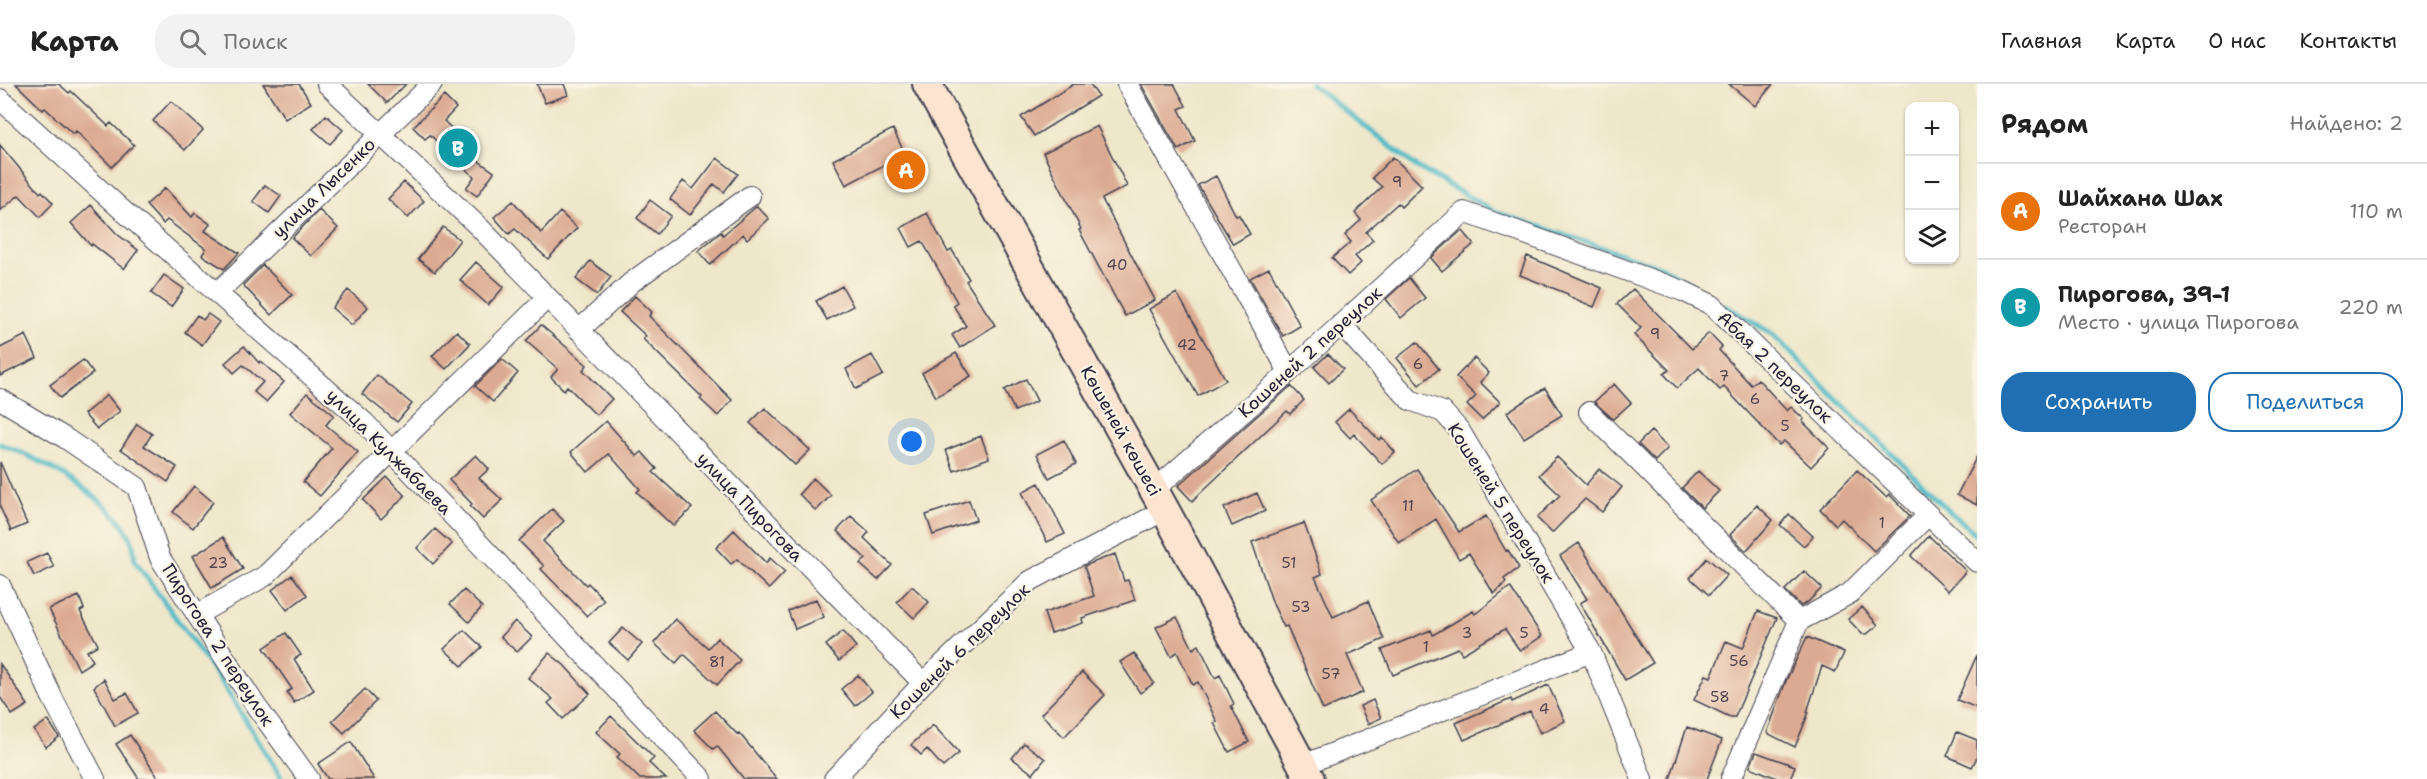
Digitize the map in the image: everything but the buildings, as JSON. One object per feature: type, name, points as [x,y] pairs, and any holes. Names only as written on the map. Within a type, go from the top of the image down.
[{"type":"main road","name":"Көшеней көшесі","points":[[927,84],[1160,500],[1307,772]]},
{"type":"street","name":"улица Пирогова","points":[[327,84],[479,227],[923,683]]},
{"type":"street","name":"улица Лысенко","points":[[217,293],[432,84]]},
{"type":"street","points":[[1127,84],[1289,372]]},
{"type":"street","name":"улица Кулжабаева","points":[[0,99],[364,422],[702,779]]},
{"type":"street","points":[[579,330],[632,282],[750,196]]},
{"type":"street","name":"Кошеней 2 переулок","points":[[1160,500],[1289,372],[1464,212]]},
{"type":"street","name":"Абая 2 переулок","points":[[1464,212],[1683,291],[1712,305],[1977,562]]},
{"type":"street","points":[[198,614],[264,576],[547,297]]},
{"type":"street","name":"Кошеней 5 переулок","points":[[1341,324],[1410,400],[1443,412],[1460,431],[1591,652],[1642,779]]},
{"type":"street","name":"Пирогова 2 переулок","points":[[0,399],[65,438],[137,487],[160,558],[256,706],[309,779]]},
{"type":"street","points":[[1589,412],[1799,621]]},
{"type":"street","name":"Кошеней 6 переулок","points":[[834,779],[923,683],[1030,581],[1160,500]]},
{"type":"street","points":[[1731,779],[1799,621],[1849,594],[1928,515]]},
{"type":"street","points":[[0,585],[52,697],[95,779]]},
{"type":"street","points":[[1307,772],[1591,652]]},
{"type":"waterway","points":[[1311,84],[1417,167],[1495,212],[1661,267],[1690,284]]},
{"type":"waterway","points":[[1724,305],[1771,333],[1948,510],[1977,535]]},
{"type":"waterway","points":[[0,444],[55,470],[111,511],[132,542],[135,561],[221,681],[282,779]]},
{"type":"place","name":"Пирогова, 39-1","points":[[458,148]]},
{"type":"place","name":"Шайхана Шах","points":[[906,170]]}]
